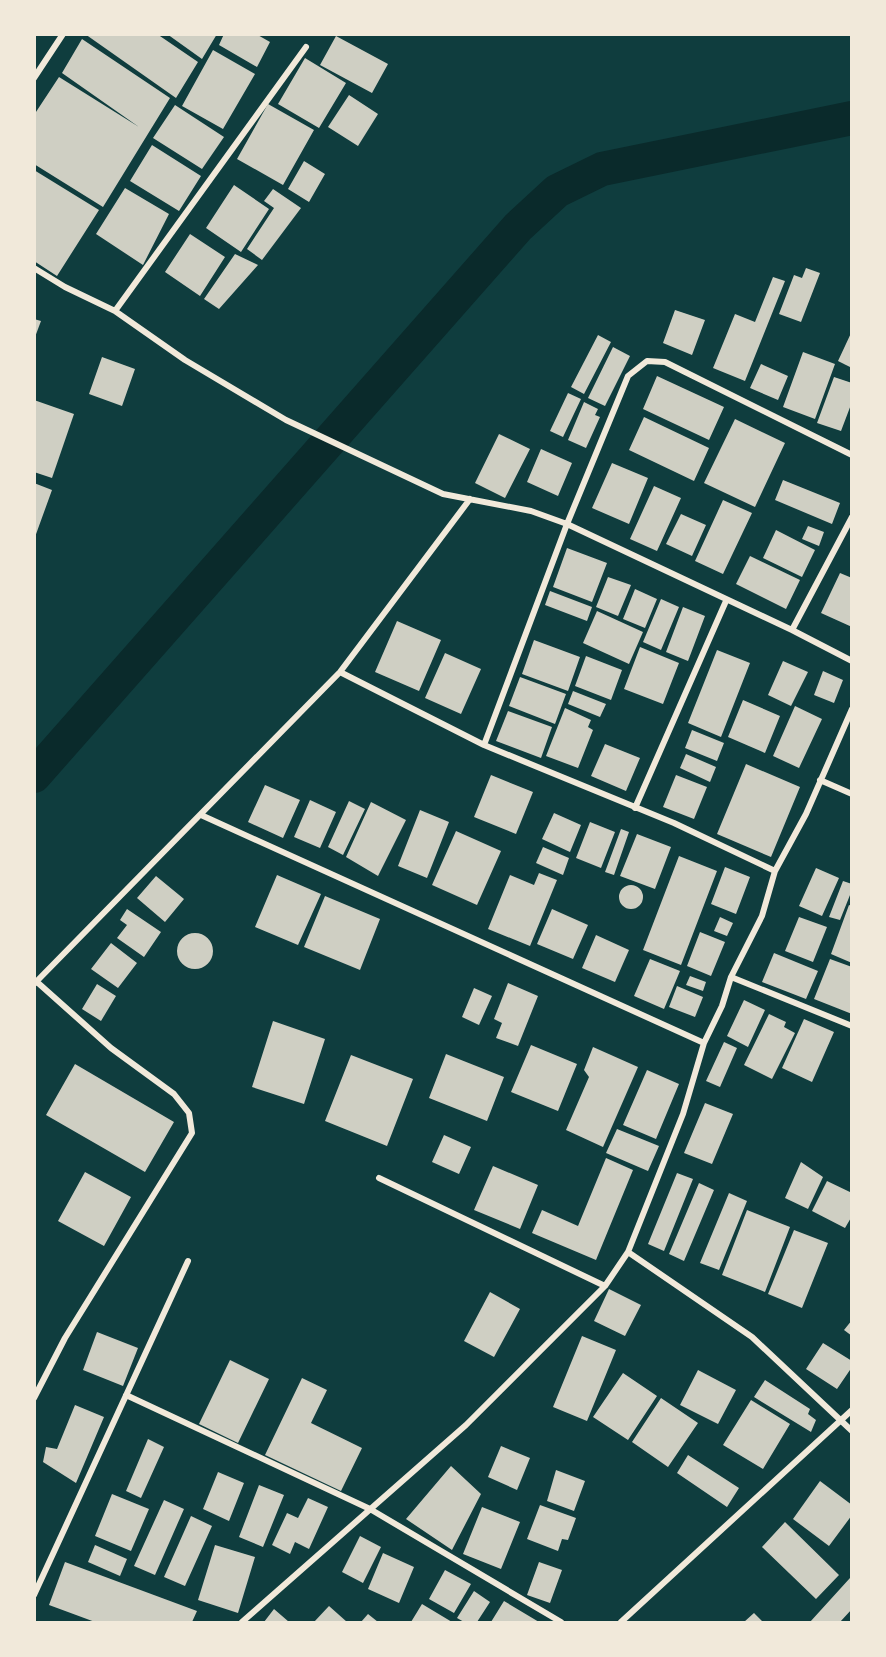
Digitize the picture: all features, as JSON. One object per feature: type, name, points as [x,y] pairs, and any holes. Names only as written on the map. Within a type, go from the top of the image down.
[{"type":"street","points":[[34,78],[63,34]]},
{"type":"street","points":[[115,312],[306,47]]},
{"type":"street","points":[[34,268],[65,287],[115,312],[185,360],[286,420],[443,494],[531,511],[567,524],[698,585],[726,601],[792,630],[852,661]]},
{"type":"street","points":[[484,745],[567,524],[628,376],[647,361],[665,362],[852,455]]},
{"type":"street","points":[[34,1398],[65,1338],[192,1133],[189,1113],[174,1094],[111,1048],[36,983],[340,672],[470,499]]},
{"type":"street","points":[[792,630],[852,517]]},
{"type":"street","points":[[634,808],[726,601]]},
{"type":"street","points":[[340,672],[484,745],[674,823],[775,871]]},
{"type":"street","points":[[242,1623],[466,1425],[605,1286],[628,1252],[683,1114],[704,1043],[722,1006],[731,977],[762,916],[775,871],[806,814],[852,709]]},
{"type":"street","points":[[820,780],[852,794]]},
{"type":"street","points":[[201,815],[704,1043]]},
{"type":"street","points":[[731,977],[852,1026]]},
{"type":"street","points":[[379,1178],[605,1286]]},
{"type":"street","points":[[628,1252],[752,1337],[852,1431]]},
{"type":"street","points":[[34,1595],[188,1261]]},
{"type":"street","points":[[126,1395],[370,1509],[561,1623]]},
{"type":"street","points":[[621,1623],[852,1410]]},
{"type":"building","points":[[85,34],[157,34],[198,62],[176,98]]},
{"type":"building","points":[[167,34],[217,34],[202,59]]},
{"type":"building","points":[[224,34],[256,34],[270,42],[257,67],[219,45]]},
{"type":"building","points":[[336,36],[388,64],[372,93],[320,65]]},
{"type":"building","points":[[82,39],[170,98],[103,207],[34,164],[34,115],[59,77],[139,127],[62,73]]},
{"type":"building","points":[[213,50],[255,74],[223,129],[182,106]]},
{"type":"building","points":[[305,58],[346,83],[319,128],[278,104]]},
{"type":"building","points":[[349,95],[378,114],[358,146],[328,127]]},
{"type":"building","points":[[268,104],[314,130],[283,185],[237,159]]},
{"type":"building","points":[[175,105],[224,137],[202,169],[153,138]]},
{"type":"building","points":[[152,145],[201,176],[179,211],[130,181]]},
{"type":"building","points":[[304,161],[325,174],[309,202],[288,189]]},
{"type":"building","points":[[34,170],[99,210],[57,276],[34,261]]},
{"type":"building","points":[[234,185],[269,209],[241,252],[206,228]]},
{"type":"building","points":[[125,188],[169,214],[143,265],[96,234]]},
{"type":"building","points":[[273,189],[301,208],[262,260],[247,249],[274,208],[264,201]]},
{"type":"building","points":[[190,234],[225,257],[200,296],[165,272]]},
{"type":"building","points":[[235,254],[258,265],[219,309],[204,299]]},
{"type":"building","points":[[806,268],[820,273],[801,322],[779,314],[794,275],[802,278]]},
{"type":"building","points":[[773,277],[785,281],[745,381],[713,368],[735,314],[755,322]]},
{"type":"building","points":[[675,310],[705,320],[692,355],[663,343]]},
{"type":"building","points":[[34,319],[41,321],[35,337],[34,337]]},
{"type":"building","points":[[852,331],[852,368],[838,361]]},
{"type":"building","points":[[598,335],[611,342],[584,394],[571,387]]},
{"type":"building","points":[[613,347],[630,356],[605,406],[588,398]]},
{"type":"building","points":[[803,352],[835,364],[815,419],[783,407]]},
{"type":"building","points":[[102,357],[135,369],[122,406],[89,394]]},
{"type":"building","points":[[761,364],[788,376],[778,400],[750,388]]},
{"type":"building","points":[[657,376],[724,407],[709,440],[643,409]]},
{"type":"building","points":[[834,377],[852,383],[852,402],[841,431],[817,423]]},
{"type":"building","points":[[568,393],[581,399],[563,437],[550,431]]},
{"type":"building","points":[[34,400],[74,414],[52,478],[34,472]]},
{"type":"building","points":[[584,402],[598,409],[595,415],[600,417],[586,448],[568,440]]},
{"type":"building","points":[[644,417],[709,448],[694,481],[629,450]]},
{"type":"building","points":[[735,419],[785,443],[755,507],[704,483]]},
{"type":"building","points":[[499,434],[530,449],[505,498],[475,483]]},
{"type":"building","points":[[541,449],[572,463],[558,496],[527,482]]},
{"type":"building","points":[[612,463],[648,478],[629,524],[592,508]]},
{"type":"building","points":[[783,480],[840,503],[832,524],[775,500]]},
{"type":"building","points":[[34,483],[52,490],[35,537],[34,537]]},
{"type":"building","points":[[654,486],[681,498],[657,551],[630,539]]},
{"type":"building","points":[[723,500],[752,513],[723,574],[695,561]]},
{"type":"building","points":[[681,514],[706,525],[692,556],[666,544]]},
{"type":"building","points":[[808,526],[824,532],[819,546],[802,539]]},
{"type":"building","points":[[776,530],[815,550],[802,577],[763,558]]},
{"type":"building","points":[[567,548],[607,563],[592,602],[553,587]]},
{"type":"building","points":[[750,556],[800,580],[786,609],[736,584]]},
{"type":"building","points":[[840,573],[852,578],[852,627],[821,613]]},
{"type":"building","points":[[608,577],[631,585],[618,616],[596,607]]},
{"type":"building","points":[[635,589],[657,599],[645,628],[623,619]]},
{"type":"building","points":[[550,591],[592,607],[587,621],[545,605]]},
{"type":"building","points":[[661,599],[679,607],[661,650],[643,642]]},
{"type":"building","points":[[683,607],[705,616],[688,661],[666,652]]},
{"type":"building","points":[[597,611],[643,632],[629,664],[583,643]]},
{"type":"building","points":[[397,621],[441,640],[419,691],[375,672]]},
{"type":"building","points":[[534,640],[580,657],[568,691],[522,674]]},
{"type":"building","points":[[640,647],[679,663],[663,704],[624,689]]},
{"type":"building","points":[[717,650],[750,663],[721,737],[688,723]]},
{"type":"building","points":[[445,653],[481,669],[461,714],[425,698]]},
{"type":"building","points":[[586,656],[622,670],[611,700],[575,686]]},
{"type":"building","points":[[783,661],[808,672],[791,706],[768,695]]},
{"type":"building","points":[[823,671],[843,680],[834,703],[814,695]]},
{"type":"building","points":[[520,677],[566,694],[555,724],[509,706]]},
{"type":"building","points":[[573,691],[606,704],[600,717],[568,704]]},
{"type":"building","points":[[743,700],[780,716],[765,753],[728,737]]},
{"type":"building","points":[[795,706],[822,719],[799,768],[773,756]]},
{"type":"building","points":[[565,708],[591,720],[588,727],[593,730],[578,768],[546,756]]},
{"type":"building","points":[[508,711],[552,727],[541,758],[496,741]]},
{"type":"building","points":[[692,730],[724,743],[717,761],[685,748]]},
{"type":"building","points":[[605,744],[640,758],[626,791],[591,776]]},
{"type":"building","points":[[686,754],[716,767],[710,782],[680,768]]},
{"type":"building","points":[[746,764],[800,787],[771,857],[717,834]]},
{"type":"building","points":[[491,775],[533,792],[516,834],[474,817]]},
{"type":"building","points":[[676,775],[707,787],[694,819],[663,807]]},
{"type":"building","points":[[265,785],[300,800],[283,838],[248,822]]},
{"type":"building","points":[[310,800],[336,812],[320,848],[294,837]]},
{"type":"building","points":[[349,801],[365,809],[343,855],[328,847]]},
{"type":"building","points":[[371,802],[406,820],[378,876],[346,857]]},
{"type":"building","points":[[420,810],[449,822],[427,878],[398,866]]},
{"type":"building","points":[[554,813],[581,825],[570,852],[542,839]]},
{"type":"building","points":[[590,822],[615,832],[601,868],[576,858]]},
{"type":"building","points":[[621,829],[629,832],[614,875],[605,872]]},
{"type":"building","points":[[456,831],[501,851],[477,905],[432,885]]},
{"type":"building","points":[[637,834],[671,847],[655,889],[620,876]]},
{"type":"building","points":[[543,847],[569,858],[563,875],[536,863]]},
{"type":"building","points":[[679,856],[717,871],[681,965],[643,950]]},
{"type":"building","points":[[725,867],[750,877],[736,914],[711,904]]},
{"type":"building","points":[[816,868],[839,878],[822,916],[799,906]]},
{"type":"building","points":[[539,873],[557,880],[530,946],[488,929],[510,875],[534,885]]},
{"type":"building","points":[[277,875],[321,894],[298,945],[255,927]]},
{"type":"building","points":[[156,876],[184,899],[165,922],[137,898]]},
{"type":"building","points":[[843,881],[852,884],[852,890],[840,920],[829,917]]},
{"type":"building","points":[[631,885],[639,889],[643,897],[639,905],[631,909],[623,905],[619,897],[623,889]]},
{"type":"building","points":[[325,896],[380,919],[360,970],[304,947]]},
{"type":"building","points":[[849,905],[852,906],[852,963],[831,954]]},
{"type":"building","points":[[127,909],[161,932],[144,957],[117,938],[127,925],[120,920]]},
{"type":"building","points":[[552,909],[588,925],[573,959],[537,944]]},
{"type":"building","points":[[720,917],[733,923],[727,936],[714,931]]},
{"type":"building","points":[[799,917],[827,927],[813,962],[785,951]]},
{"type":"building","points":[[700,932],[725,942],[711,976],[687,966]]},
{"type":"building","points":[[195,933],[207,939],[213,951],[207,963],[195,969],[183,963],[177,951],[183,939]]},
{"type":"building","points":[[596,935],[629,950],[615,982],[582,968]]},
{"type":"building","points":[[111,943],[137,963],[118,988],[91,969]]},
{"type":"building","points":[[774,953],[818,971],[806,999],[762,982]]},
{"type":"building","points":[[650,959],[680,971],[664,1009],[634,996]]},
{"type":"building","points":[[830,959],[852,967],[852,1014],[814,999]]},
{"type":"building","points":[[690,976],[706,982],[703,991],[686,985]]},
{"type":"building","points":[[508,983],[538,996],[518,1046],[496,1038],[502,1023],[494,1019]]},
{"type":"building","points":[[97,984],[116,996],[101,1021],[82,1009]]},
{"type":"building","points":[[677,986],[703,997],[695,1017],[669,1007]]},
{"type":"building","points":[[474,988],[492,996],[479,1025],[462,1017]]},
{"type":"building","points":[[744,1000],[765,1010],[748,1047],[727,1036]]},
{"type":"building","points":[[769,1014],[786,1022],[784,1027],[795,1033],[772,1079],[744,1065]]},
{"type":"building","points":[[804,1019],[834,1032],[812,1082],[782,1068]]},
{"type":"building","points":[[273,1021],[325,1039],[304,1104],[252,1087]]},
{"type":"building","points":[[724,1042],[737,1048],[720,1087],[706,1081]]},
{"type":"building","points":[[531,1045],[577,1064],[558,1111],[511,1092]]},
{"type":"building","points":[[593,1047],[638,1067],[603,1147],[566,1130],[589,1077],[584,1070]]},
{"type":"building","points":[[446,1054],[504,1077],[487,1121],[429,1098]]},
{"type":"building","points":[[351,1055],[413,1079],[387,1146],[325,1121]]},
{"type":"building","points":[[75,1064],[174,1122],[145,1172],[46,1115]]},
{"type":"building","points":[[647,1070],[679,1084],[656,1139],[623,1125]]},
{"type":"building","points":[[705,1103],[733,1114],[712,1164],[684,1153]]},
{"type":"building","points":[[617,1129],[659,1146],[648,1171],[606,1153]]},
{"type":"building","points":[[444,1135],[471,1147],[459,1174],[432,1162]]},
{"type":"building","points":[[606,1158],[633,1170],[596,1260],[532,1233],[542,1210],[578,1226]]},
{"type":"building","points":[[801,1162],[823,1177],[808,1209],[785,1198]]},
{"type":"building","points":[[493,1166],[538,1185],[520,1229],[474,1210]]},
{"type":"building","points":[[85,1172],[131,1197],[104,1246],[58,1221]]},
{"type":"building","points":[[677,1173],[693,1179],[664,1251],[648,1244]]},
{"type":"building","points":[[827,1181],[852,1193],[852,1216],[845,1228],[812,1211]]},
{"type":"building","points":[[699,1183],[714,1190],[684,1261],[669,1254]]},
{"type":"building","points":[[729,1193],[747,1201],[719,1270],[700,1263]]},
{"type":"building","points":[[747,1210],[790,1227],[765,1292],[722,1275]]},
{"type":"building","points":[[794,1230],[828,1243],[802,1308],[768,1294]]},
{"type":"building","points":[[609,1289],[641,1305],[625,1336],[594,1321]]},
{"type":"building","points":[[490,1292],[520,1309],[494,1357],[464,1341]]},
{"type":"building","points":[[852,1320],[852,1336],[844,1330]]},
{"type":"building","points":[[97,1332],[138,1348],[123,1386],[83,1370]]},
{"type":"building","points":[[582,1336],[616,1350],[587,1421],[553,1407]]},
{"type":"building","points":[[823,1343],[852,1361],[852,1367],[837,1389],[806,1369]]},
{"type":"building","points":[[230,1360],[269,1379],[238,1443],[199,1424]]},
{"type":"building","points":[[698,1370],[736,1390],[718,1424],[680,1405]]},
{"type":"building","points":[[623,1373],[657,1396],[628,1440],[593,1417]]},
{"type":"building","points":[[302,1378],[327,1390],[311,1423],[362,1448],[341,1491],[265,1455]]},
{"type":"building","points":[[765,1380],[810,1409],[808,1414],[816,1420],[811,1432],[754,1397]]},
{"type":"building","points":[[661,1398],[698,1423],[668,1467],[632,1442]]},
{"type":"building","points":[[751,1400],[790,1424],[763,1469],[723,1445]]},
{"type":"building","points":[[75,1405],[104,1417],[76,1483],[43,1462],[46,1447],[57,1449]]},
{"type":"building","points":[[148,1439],[164,1447],[141,1498],[126,1491]]},
{"type":"building","points":[[501,1446],[530,1458],[517,1490],[488,1477]]},
{"type":"building","points":[[688,1455],[739,1488],[727,1507],[677,1473]]},
{"type":"building","points":[[451,1466],[481,1494],[452,1550],[406,1519]]},
{"type":"building","points":[[556,1470],[585,1481],[574,1511],[547,1501]]},
{"type":"building","points":[[218,1472],[244,1483],[229,1521],[203,1509]]},
{"type":"building","points":[[820,1481],[852,1505],[852,1515],[829,1546],[793,1519]]},
{"type":"building","points":[[259,1485],[284,1495],[263,1547],[239,1537]]},
{"type":"building","points":[[112,1494],[149,1509],[131,1551],[95,1536]]},
{"type":"building","points":[[308,1498],[328,1507],[309,1549],[295,1542],[290,1554],[272,1545],[287,1513],[298,1518]]},
{"type":"building","points":[[164,1500],[184,1509],[155,1575],[134,1566]]},
{"type":"building","points":[[540,1505],[576,1518],[568,1540],[562,1539],[558,1551],[527,1539]]},
{"type":"building","points":[[482,1507],[520,1522],[501,1569],[463,1554]]},
{"type":"building","points":[[191,1516],[212,1526],[185,1586],[164,1577]]},
{"type":"building","points":[[785,1522],[839,1575],[816,1599],[762,1547]]},
{"type":"building","points":[[360,1536],[381,1547],[363,1583],[342,1572]]},
{"type":"building","points":[[95,1545],[127,1559],[120,1576],[88,1562]]},
{"type":"building","points":[[215,1545],[255,1557],[238,1613],[198,1600]]},
{"type":"building","points":[[383,1553],[414,1567],[399,1603],[368,1589]]},
{"type":"building","points":[[65,1562],[197,1611],[192,1622],[95,1622],[49,1605]]},
{"type":"building","points":[[539,1562],[562,1570],[550,1603],[527,1595]]},
{"type":"building","points":[[445,1570],[471,1584],[454,1613],[429,1599]]},
{"type":"building","points":[[850,1578],[852,1609],[840,1622],[810,1622]]},
{"type":"building","points":[[474,1591],[490,1602],[477,1622],[464,1622],[457,1618]]},
{"type":"building","points":[[504,1601],[539,1622],[491,1622]]},
{"type":"building","points":[[422,1604],[452,1622],[411,1622]]},
{"type":"building","points":[[329,1606],[347,1622],[314,1622]]},
{"type":"building","points":[[274,1609],[289,1622],[264,1622]]},
{"type":"building","points":[[754,1613],[763,1622],[744,1622]]},
{"type":"building","points":[[368,1614],[378,1622],[361,1622]]},
{"type":"waterway","points":[[34,776],[518,227],[557,191],[602,169],[852,118]]}]
